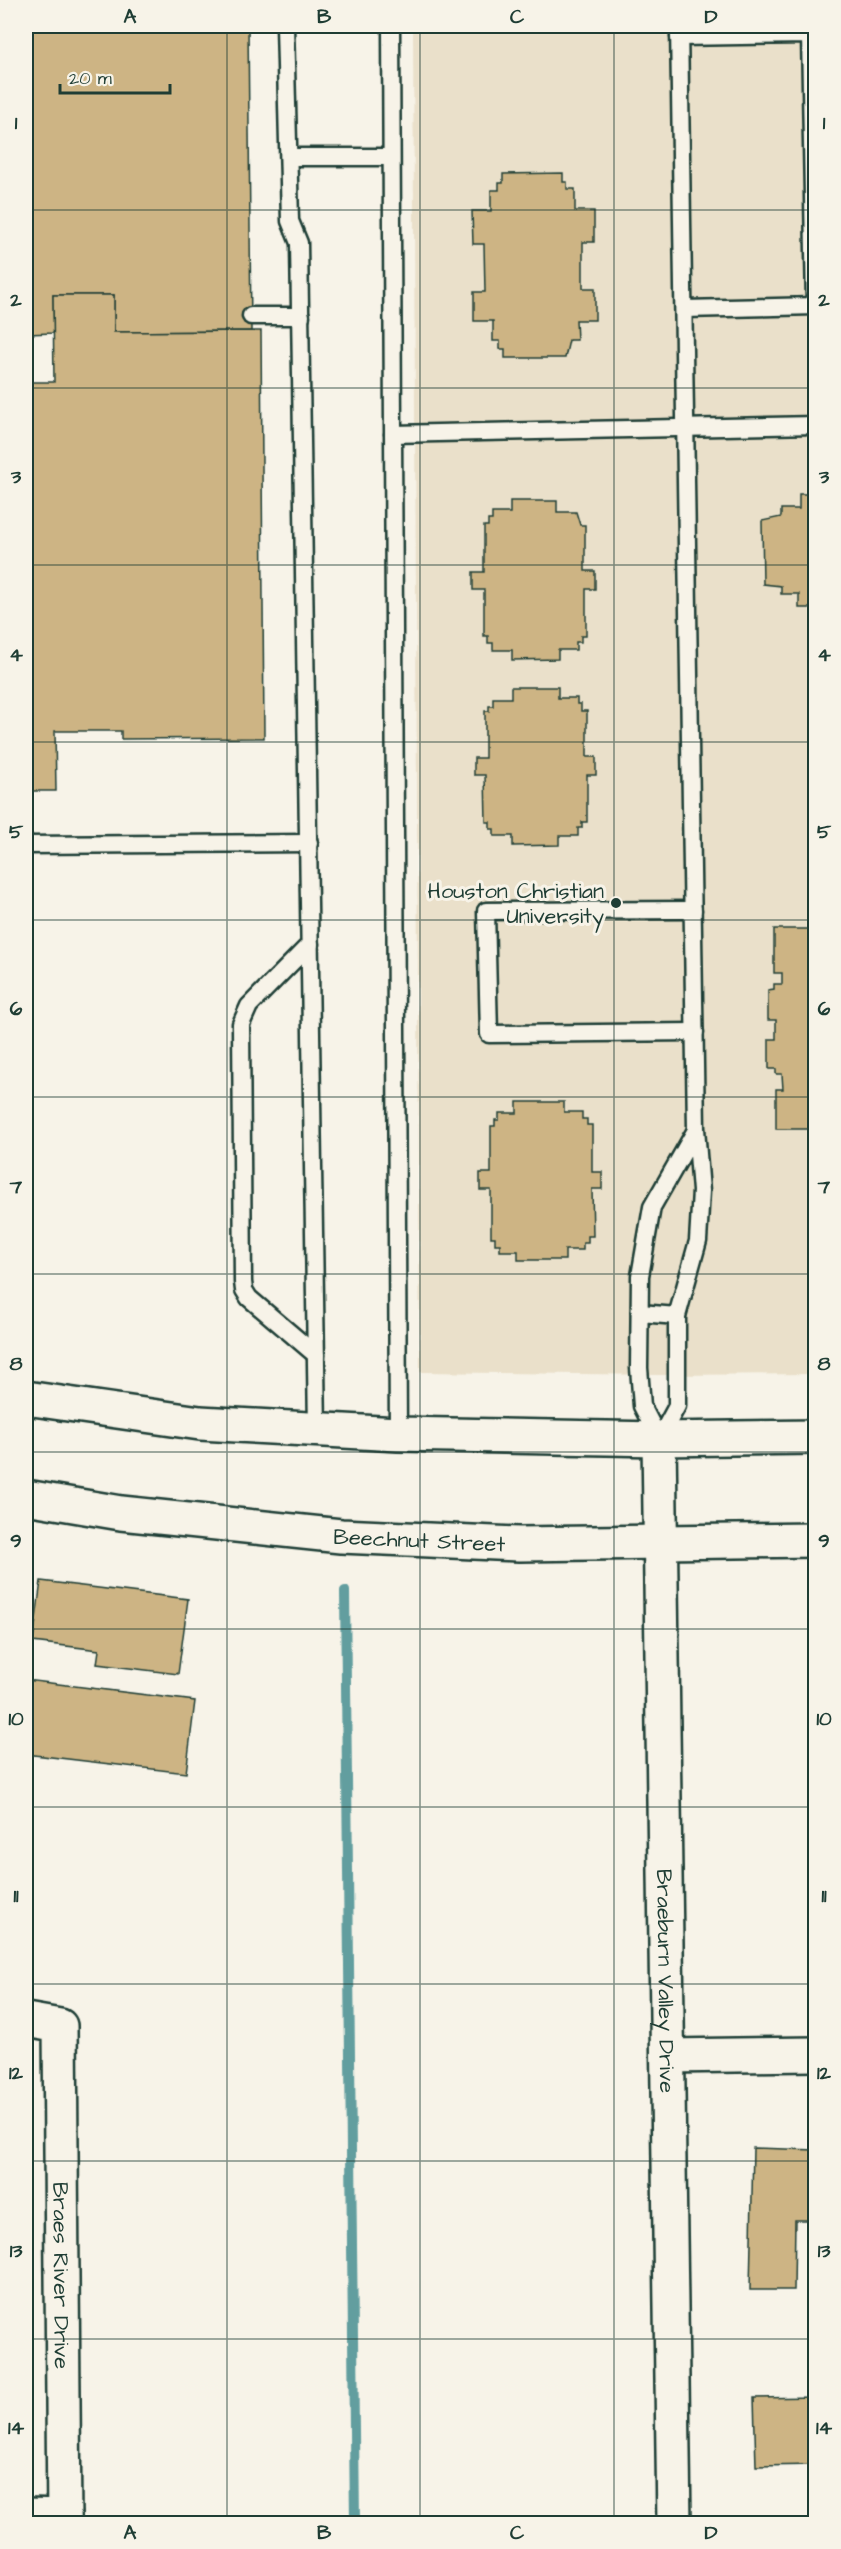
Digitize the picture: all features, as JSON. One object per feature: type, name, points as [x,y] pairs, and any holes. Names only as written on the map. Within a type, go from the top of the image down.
[{"type":"street","points":[[26,1398],[200,1423],[398,1434],[659,1438],[816,1437]]},
{"type":"street","name":"Braeburn Valley Drive","points":[[659,1438],[674,2523]]},
{"type":"street","name":"Beechnut Street","points":[[26,1497],[121,1513],[340,1536],[519,1544],[816,1540]]},
{"type":"street","name":"Braes River Drive","points":[[26,2020],[60,2026],[64,2520]]},
{"type":"street","points":[[668,2056],[816,2054]]},
{"type":"street","points":[[26,2515],[64,2520]]},
{"type":"lane","points":[[285,26],[290,221],[299,243],[301,316],[317,1430]]},
{"type":"lane","points":[[391,26],[398,1434]]},
{"type":"lane","points":[[659,1438],[677,1406],[677,1316],[698,1241],[700,1191],[696,1130],[679,31],[810,35],[815,306],[684,309]]},
{"type":"lane","points":[[289,157],[392,157]]},
{"type":"lane","points":[[251,316],[301,316]]},
{"type":"lane","points":[[393,434],[816,425]]},
{"type":"lane","points":[[26,845],[309,843]]},
{"type":"lane","points":[[693,910],[486,911],[489,1034],[695,1032]]},
{"type":"lane","points":[[310,944],[249,1006],[241,1024],[243,1282],[244,1290],[249,1298],[316,1355]]},
{"type":"lane","points":[[659,1438],[642,1406],[640,1276],[652,1207],[696,1130]]},
{"type":"lane","points":[[640,1313],[677,1316]]},
{"type":"shaded area","name":"Houston Christian University","points":[[413,26],[815,26],[815,1374],[420,1372]]},
{"type":"building","points":[[26,26],[248,26],[251,331],[114,332],[114,295],[53,295],[54,333],[26,334]]},
{"type":"building","points":[[563,173],[563,182],[567,182],[567,189],[575,189],[575,211],[594,211],[594,242],[583,242],[583,288],[595,288],[595,320],[576,320],[577,340],[569,340],[565,358],[505,358],[505,349],[500,349],[500,341],[493,341],[493,321],[474,321],[474,292],[485,292],[484,244],[473,244],[472,211],[491,211],[491,190],[499,190],[499,183],[503,183],[503,174]]},
{"type":"building","points":[[53,295],[114,295],[114,332],[261,331],[264,738],[121,739],[121,731],[55,731],[56,791],[26,791],[26,382],[54,382]]},
{"type":"building","points":[[799,494],[816,494],[816,608],[799,608],[799,594],[781,594],[781,586],[763,584],[762,521],[781,517],[781,509],[799,509]]},
{"type":"building","points":[[510,501],[557,501],[557,512],[576,512],[580,525],[585,525],[585,571],[595,571],[595,589],[586,589],[586,636],[581,636],[581,642],[576,642],[576,650],[558,650],[558,659],[512,660],[512,650],[493,650],[493,643],[488,643],[488,636],[484,636],[484,590],[473,590],[473,572],[484,572],[484,526],[488,526],[488,520],[492,520],[492,513],[510,513]]},
{"type":"building","points":[[511,687],[558,687],[558,698],[577,698],[577,704],[581,704],[581,711],[587,711],[587,757],[596,757],[596,775],[587,775],[587,822],[582,822],[582,828],[578,828],[578,836],[559,836],[559,845],[513,846],[513,836],[494,836],[494,829],[490,829],[490,822],[486,822],[485,775],[474,775],[474,758],[485,758],[485,711],[489,711],[489,706],[493,706],[493,698],[511,698]]},
{"type":"building","points":[[774,929],[816,929],[816,1129],[776,1129],[776,1089],[783,1089],[782,1074],[776,1074],[776,1069],[769,1069],[769,1039],[776,1039],[776,1020],[768,1020],[768,990],[774,989],[774,984],[782,984],[782,973],[774,973]]},
{"type":"building","points":[[517,1102],[564,1102],[564,1112],[582,1112],[582,1119],[587,1119],[587,1125],[592,1125],[592,1172],[602,1172],[602,1189],[592,1189],[593,1236],[588,1236],[588,1243],[583,1243],[583,1250],[565,1250],[565,1260],[518,1260],[518,1251],[500,1251],[500,1244],[495,1244],[495,1237],[491,1237],[491,1190],[480,1190],[480,1173],[491,1173],[491,1126],[495,1126],[495,1120],[499,1120],[499,1113],[517,1113]]},
{"type":"building","points":[[41,1581],[188,1599],[178,1674],[97,1664],[99,1650],[33,1642]]},
{"type":"building","points":[[26,1680],[195,1701],[186,1773],[26,1754]]},
{"type":"building","points":[[753,2148],[816,2150],[816,2220],[795,2220],[794,2290],[750,2290]]},
{"type":"building","points":[[816,2397],[816,2465],[756,2466],[754,2398]]},
{"type":"waterway","points":[[345,1591],[355,2524]]},
{"type":"place","name":"Houston Christian University","points":[[616,903]]}]
